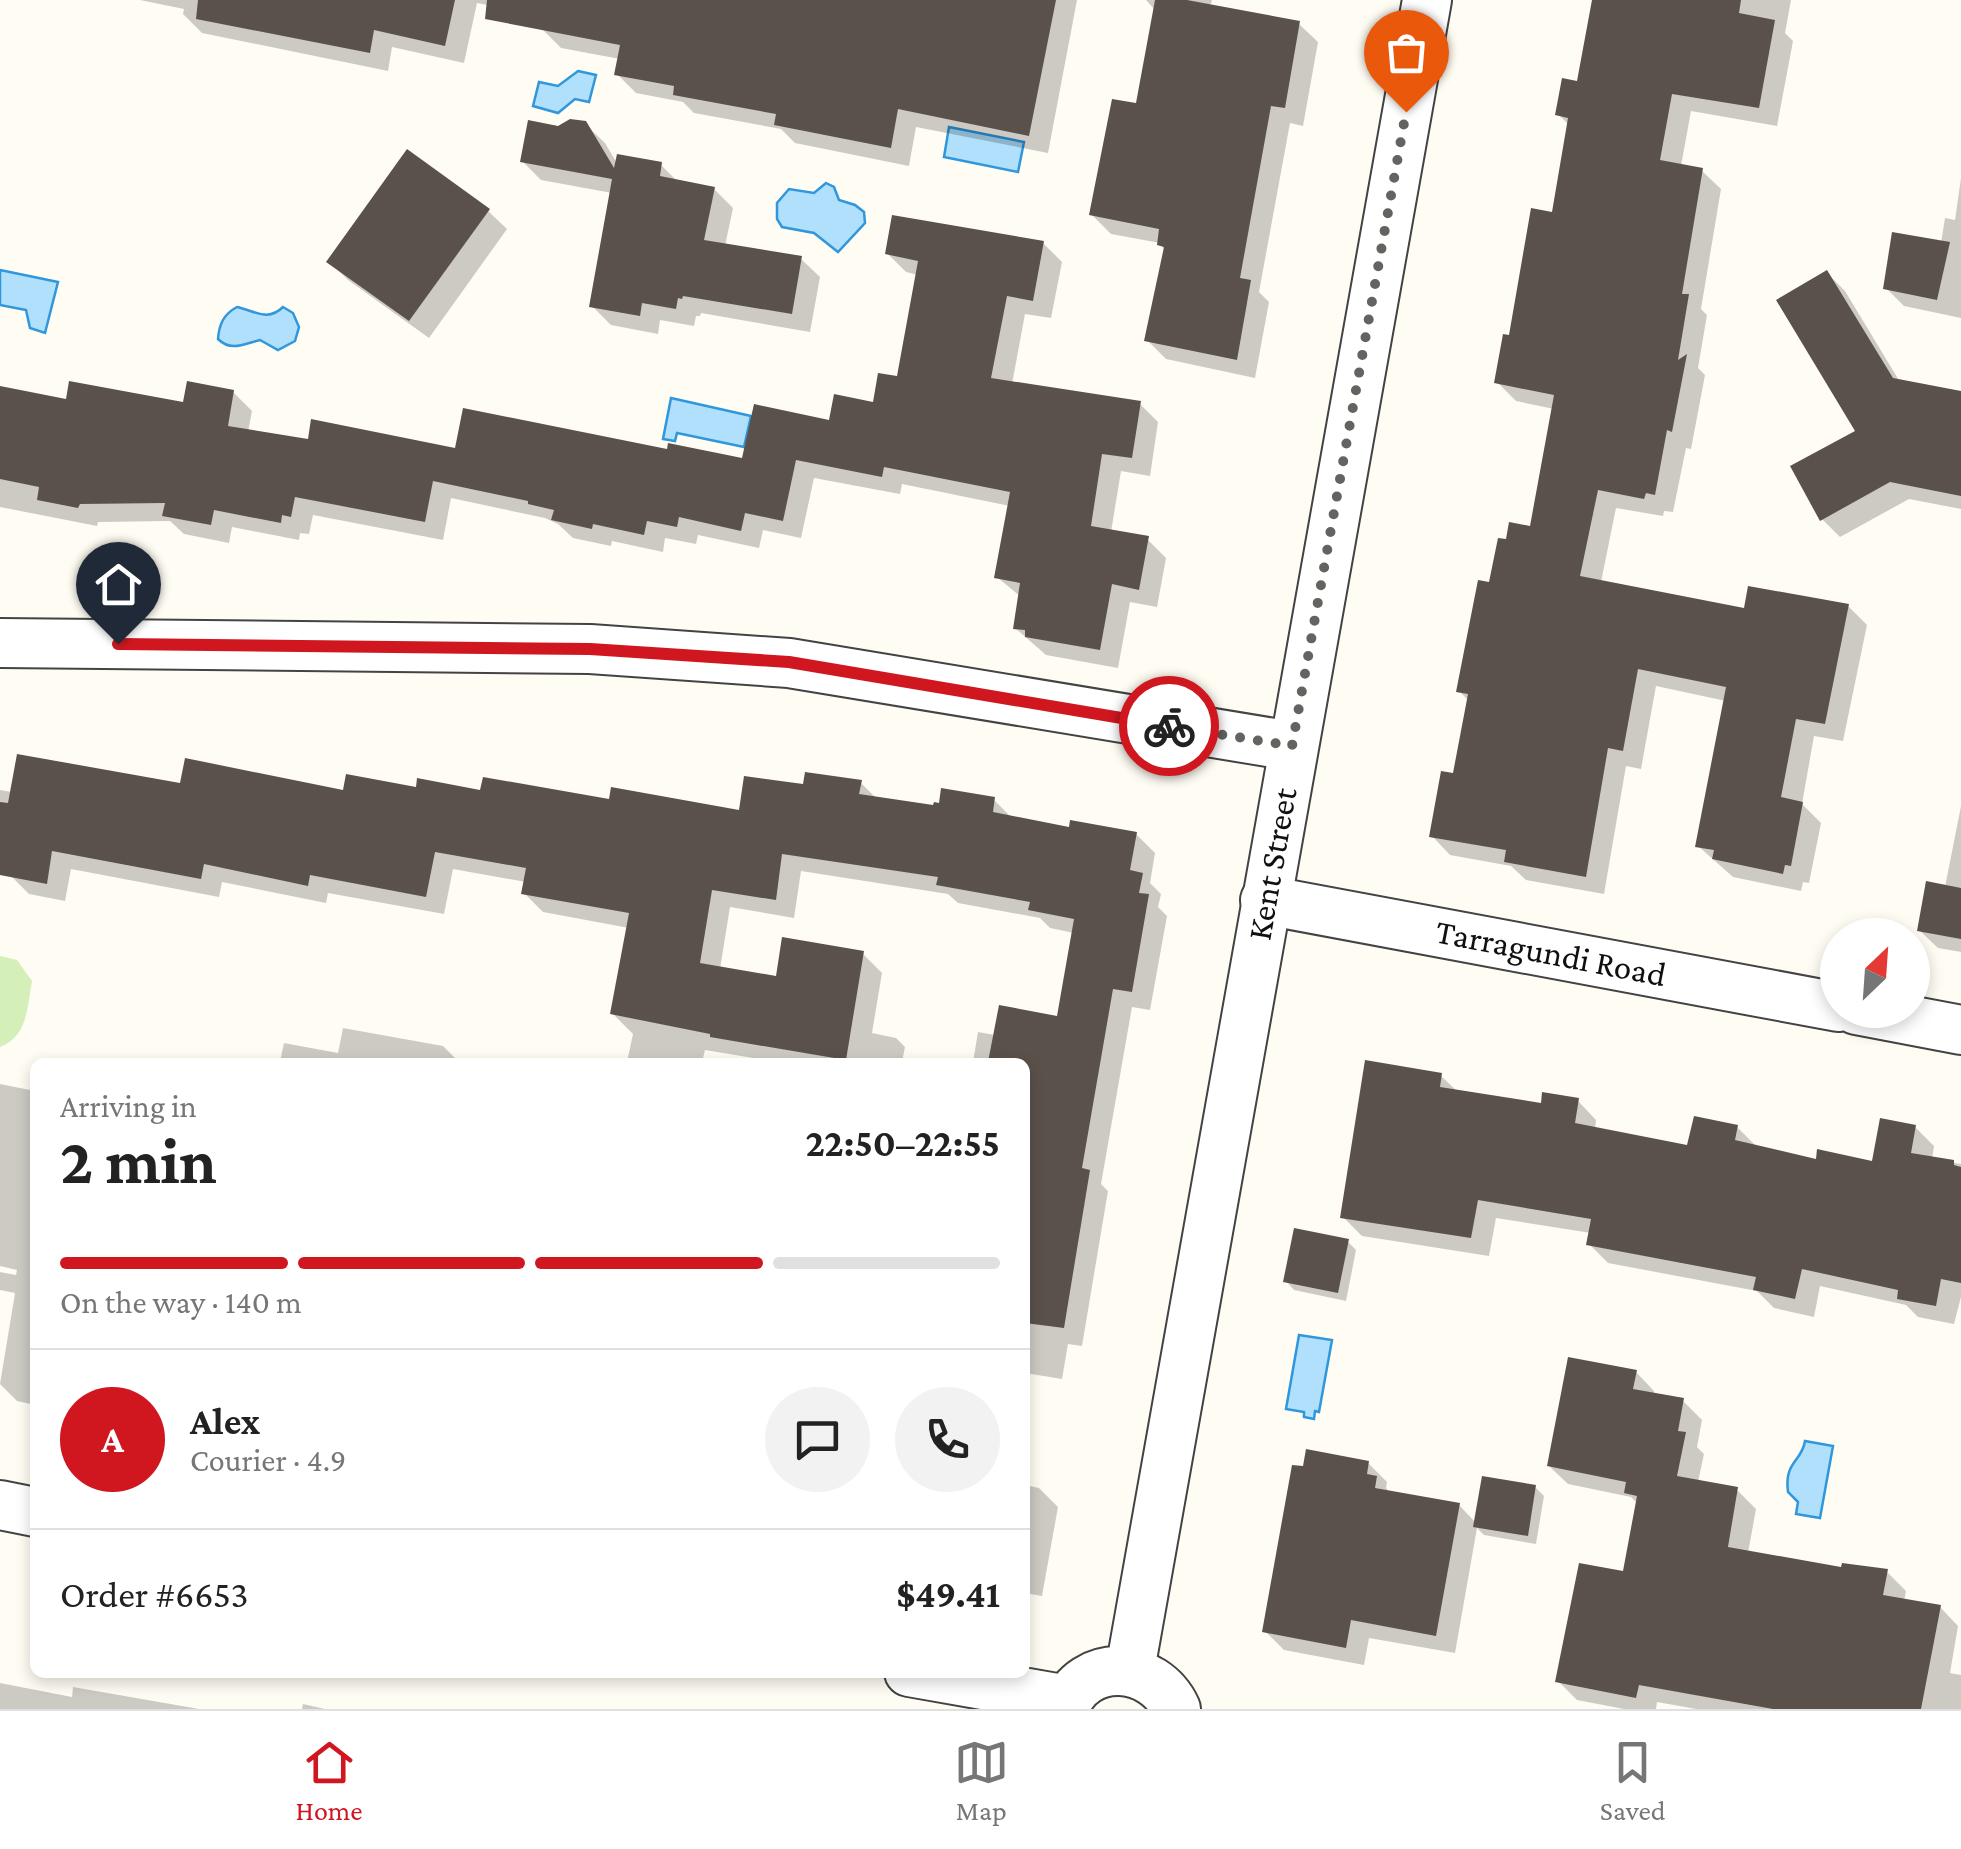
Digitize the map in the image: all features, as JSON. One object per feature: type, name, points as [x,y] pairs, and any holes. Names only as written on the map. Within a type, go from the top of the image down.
[{"type":"street","name":"Kent Street","points":[[1130,1670],[1427,0]]},
{"type":"street","points":[[0,643],[590,649],[789,662],[1292,746]]},
{"type":"street","name":"Tarragundi Road","points":[[1265,900],[1820,1003]]},
{"type":"street","points":[[1930,1024],[1961,1030]]},
{"type":"street","points":[[0,1505],[30,1511]]},
{"type":"street","points":[[938,1678],[1066,1705],[1079,1686],[1094,1676],[1130,1670],[1163,1688],[1176,1709]]},
{"type":"green space","points":[[0,956],[17,960],[32,981],[21,1028],[0,1047]]},
{"type":"water","points":[[578,71],[596,75],[589,102],[575,99],[558,113],[533,106],[539,82],[558,86]]},
{"type":"water","points":[[949,127],[1024,142],[1018,172],[944,157]]},
{"type":"water","points":[[826,183],[834,187],[839,200],[864,212],[865,223],[838,252],[814,233],[782,227],[777,219],[777,203],[789,189],[814,193]]},
{"type":"water","points":[[0,270],[58,282],[45,333],[30,328],[26,310],[0,305]]},
{"type":"water","points":[[237,307],[267,315],[283,307],[293,313],[299,327],[295,341],[278,350],[260,340],[238,346],[223,343],[218,339],[221,324]]},
{"type":"water","points":[[671,398],[751,416],[744,447],[677,433],[675,441],[663,439]]},
{"type":"water","points":[[1299,1335],[1332,1340],[1319,1412],[1315,1411],[1314,1419],[1304,1417],[1304,1412],[1286,1409]]},
{"type":"water","points":[[1805,1441],[1833,1446],[1820,1518],[1796,1514],[1798,1502],[1788,1492],[1791,1468]]},
{"type":"building","points":[[198,0],[455,0],[445,46],[374,30],[370,53],[196,19]]},
{"type":"building","points":[[487,0],[1056,0],[1029,136],[898,109],[891,148],[774,125],[776,114],[673,95],[674,86],[614,75],[620,45],[485,19]]},
{"type":"building","points":[[1155,0],[1187,0],[1300,21],[1285,108],[1271,106],[1240,278],[1251,280],[1237,360],[1144,341],[1164,247],[1157,245],[1159,229],[1089,215],[1112,99],[1136,103]]},
{"type":"building","points":[[1592,0],[1741,0],[1739,13],[1775,20],[1759,108],[1672,94],[1660,160],[1703,168],[1682,294],[1689,294],[1678,360],[1687,354],[1655,495],[1646,493],[1644,499],[1598,490],[1580,576],[1744,608],[1748,586],[1849,604],[1825,724],[1796,719],[1781,797],[1803,802],[1791,866],[1785,865],[1783,874],[1712,859],[1714,850],[1695,847],[1726,687],[1638,669],[1623,751],[1608,748],[1586,877],[1504,862],[1506,850],[1429,837],[1441,771],[1453,773],[1468,694],[1456,692],[1478,580],[1489,582],[1498,538],[1506,539],[1509,522],[1530,526],[1554,395],[1494,383],[1503,334],[1509,335],[1531,208],[1552,212],[1568,118],[1555,115],[1562,78],[1577,81]]},
{"type":"building","points":[[570,119],[586,121],[614,168],[617,154],[662,162],[660,176],[715,187],[704,240],[802,256],[792,314],[683,296],[678,298],[676,309],[642,303],[640,316],[589,307],[612,179],[520,162],[528,120],[558,126]]},
{"type":"building","points":[[407,149],[490,209],[409,321],[326,262]]},
{"type":"building","points":[[892,215],[1044,241],[1033,301],[1007,296],[991,378],[1141,401],[1132,458],[1102,454],[1091,526],[1149,536],[1139,590],[1112,584],[1100,650],[1025,637],[1025,630],[1013,629],[1020,583],[994,578],[1010,492],[884,467],[882,477],[796,460],[783,521],[745,513],[741,531],[679,517],[677,527],[647,521],[644,535],[551,520],[554,510],[528,501],[433,481],[425,522],[295,497],[291,517],[282,515],[281,523],[214,510],[211,525],[162,516],[165,503],[80,504],[78,508],[37,500],[39,487],[0,479],[0,386],[66,399],[69,381],[183,402],[187,381],[234,390],[228,426],[308,439],[311,419],[455,448],[463,408],[667,449],[668,443],[742,458],[754,404],[829,420],[834,394],[873,402],[878,373],[897,376],[918,261],[885,254]]},
{"type":"building","points":[[1892,232],[1950,242],[1937,300],[1883,289]]},
{"type":"building","points":[[1827,270],[1893,378],[1961,391],[1961,496],[1890,482],[1820,521],[1790,466],[1855,431],[1776,300]]},
{"type":"building","points":[[17,754],[180,783],[185,758],[343,790],[346,774],[416,787],[417,778],[480,790],[483,777],[609,799],[611,787],[739,810],[744,776],[803,784],[805,772],[862,780],[859,794],[933,805],[939,803],[941,788],[995,797],[993,812],[1069,827],[1070,820],[1137,832],[1130,870],[1143,873],[1139,893],[1149,894],[1132,992],[1113,989],[1082,1168],[1090,1170],[1064,1328],[1030,1324],[1030,1058],[989,1058],[999,1005],[1057,1016],[1074,919],[1028,910],[1030,902],[936,885],[938,877],[782,854],[776,900],[712,890],[700,963],[776,976],[782,937],[864,951],[846,1058],[834,1058],[710,1037],[610,1014],[629,913],[521,894],[526,868],[435,852],[426,897],[310,875],[308,886],[204,864],[201,879],[52,851],[47,884],[0,875],[0,802],[8,803]]},
{"type":"building","points":[[1926,881],[1961,888],[1961,939],[1930,933],[1930,918],[1919,918]]},
{"type":"building","points":[[1365,1060],[1442,1073],[1440,1087],[1541,1103],[1542,1092],[1579,1098],[1575,1123],[1687,1145],[1694,1116],[1738,1125],[1735,1140],[1816,1159],[1817,1149],[1872,1161],[1880,1118],[1916,1125],[1911,1153],[1954,1160],[1954,1165],[1961,1167],[1961,1283],[1941,1279],[1936,1306],[1897,1299],[1898,1290],[1802,1269],[1795,1299],[1753,1290],[1756,1277],[1586,1245],[1591,1219],[1478,1200],[1471,1238],[1340,1218]]},
{"type":"building","points":[[1294,1228],[1349,1239],[1338,1293],[1283,1282]]},
{"type":"building","points":[[1568,1357],[1637,1370],[1633,1389],[1684,1398],[1678,1431],[1686,1432],[1677,1476],[1738,1487],[1728,1547],[1841,1567],[1842,1563],[1888,1569],[1883,1595],[1941,1605],[1921,1709],[1773,1709],[1639,1685],[1636,1698],[1555,1682],[1579,1563],[1623,1571],[1637,1496],[1624,1493],[1626,1482],[1547,1466]]},
{"type":"building","points":[[1306,1449],[1369,1461],[1367,1474],[1377,1476],[1375,1488],[1460,1503],[1436,1636],[1351,1620],[1346,1648],[1262,1632],[1292,1465],[1303,1466]]},
{"type":"building","points":[[1482,1476],[1536,1485],[1528,1536],[1473,1527]]},
{"type":"way so far","points":[[1169,726],[1292,746],[1406,112]]},
{"type":"route","points":[[118,644],[590,649],[789,662],[1169,726]]}]
